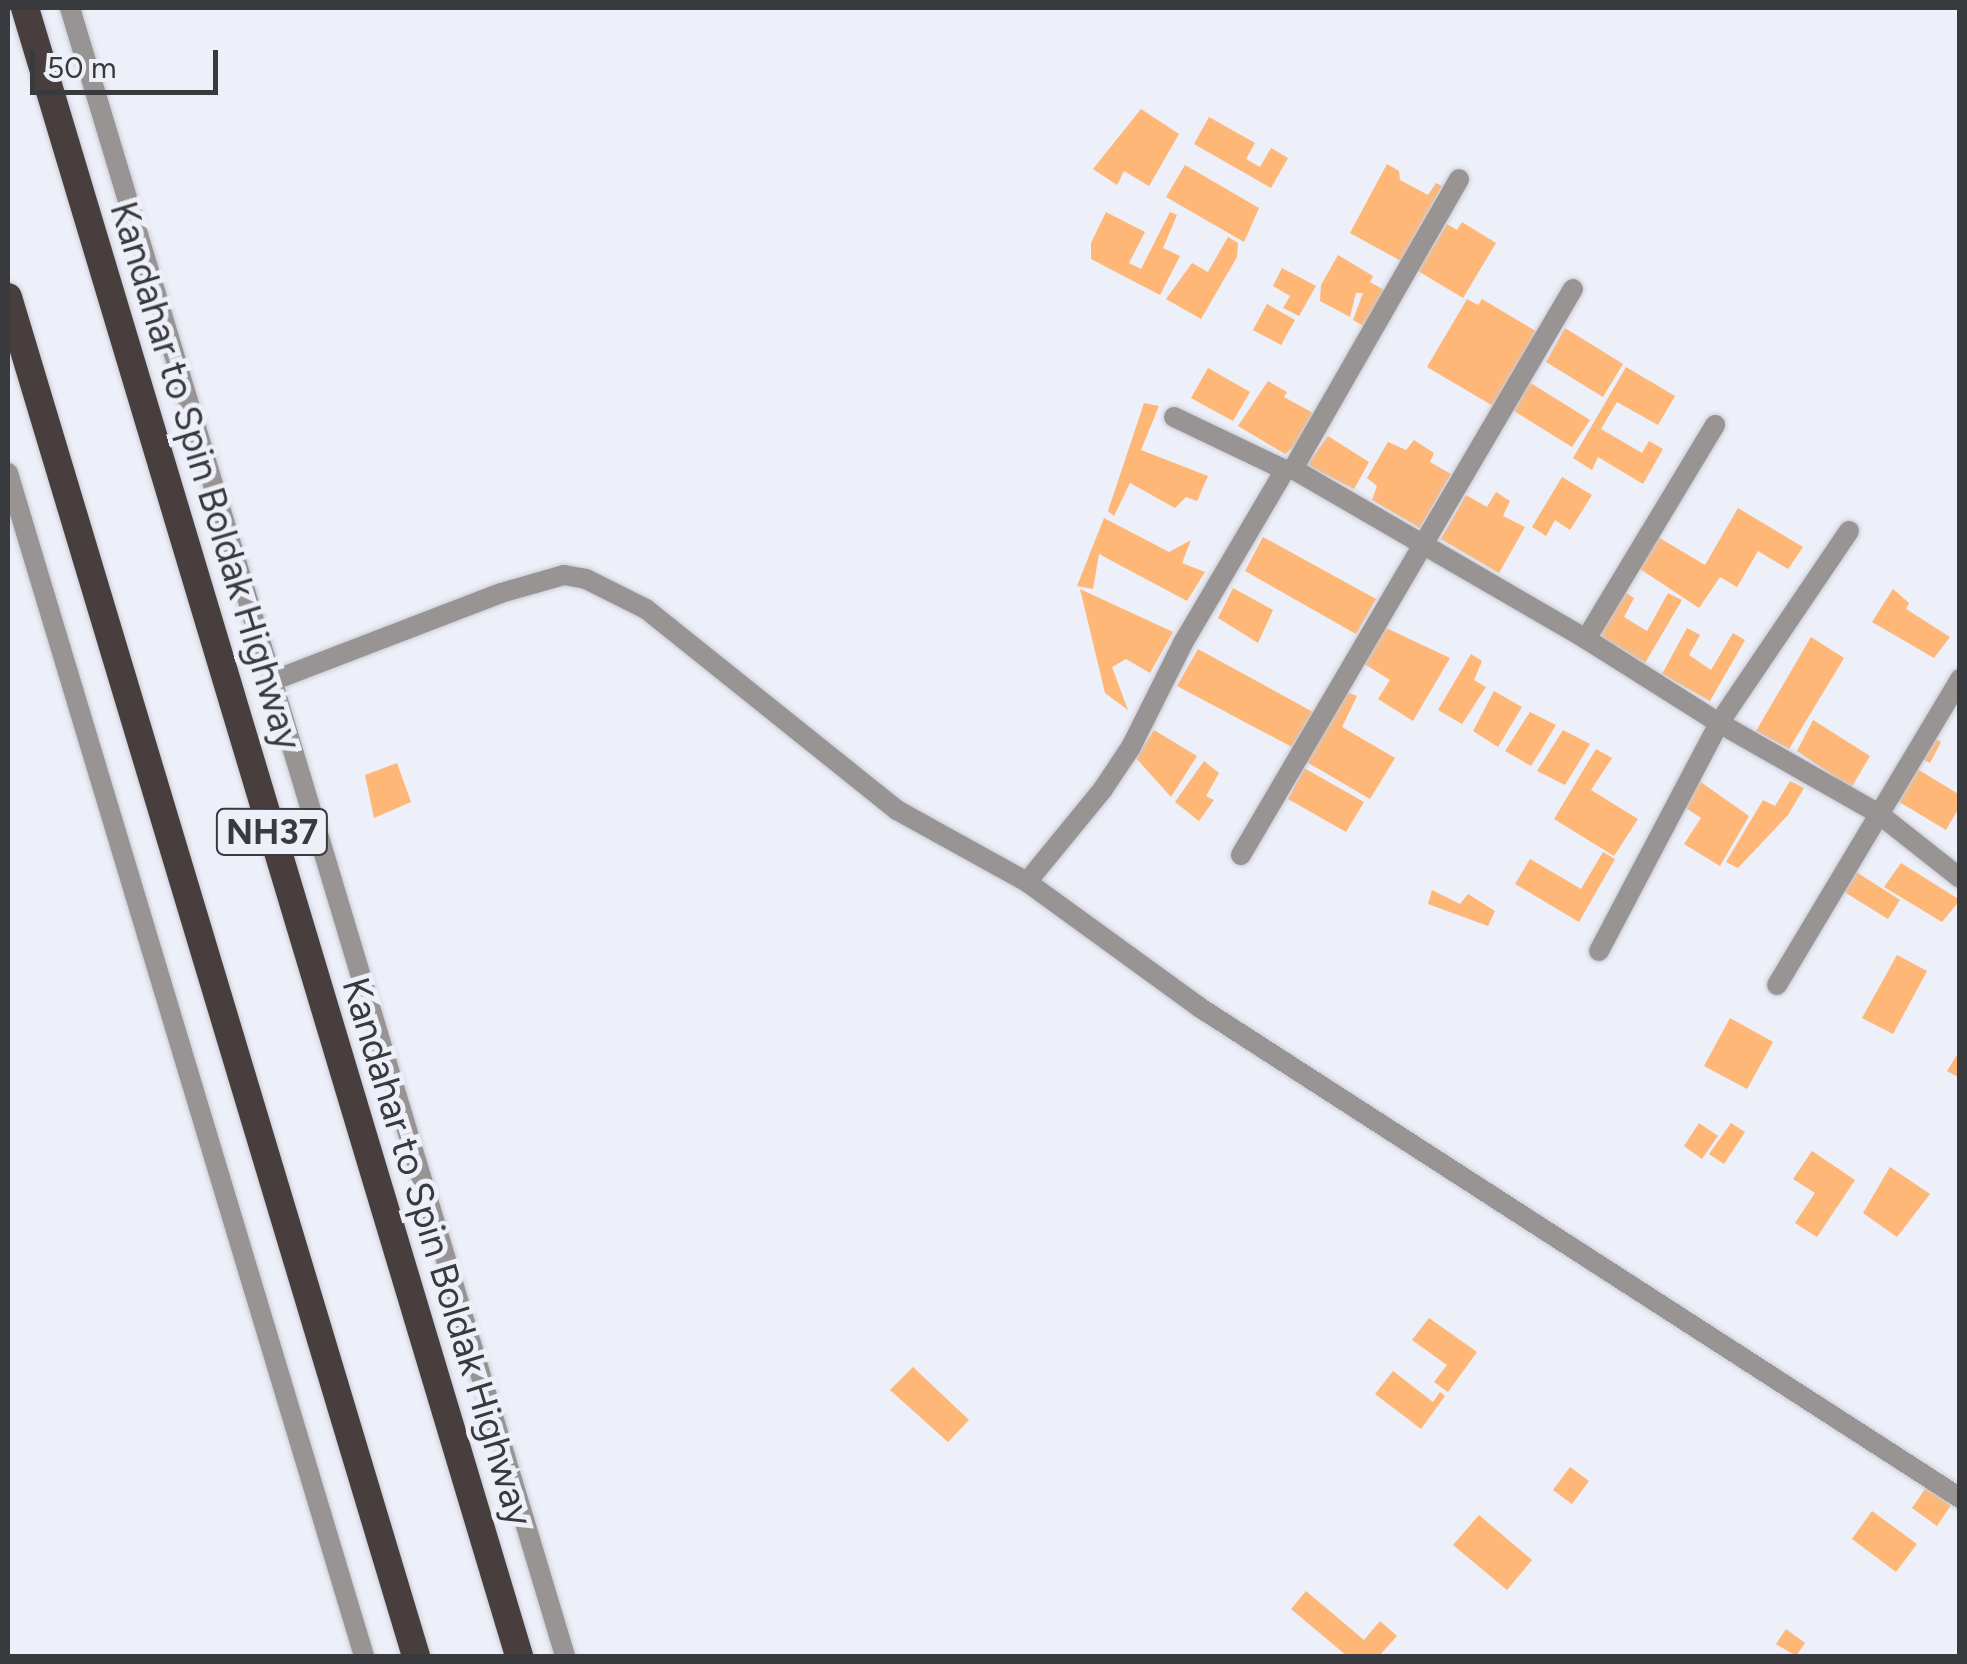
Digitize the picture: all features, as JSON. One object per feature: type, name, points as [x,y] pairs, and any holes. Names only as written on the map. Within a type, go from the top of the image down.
[{"type":"highway","name":"Kandahar to Spin Boldak Highway","points":[[26,8],[519,1656]]},
{"type":"highway","name":"NH37","points":[[8,297],[416,1656]]},
{"type":"street","points":[[70,8],[565,1656]]},
{"type":"street","points":[[1027,882],[1103,789],[1131,746],[1183,643],[1459,179]]},
{"type":"street","points":[[1241,854],[1573,289]]},
{"type":"street","points":[[1174,417],[1289,470],[1586,639],[1718,723],[1879,814],[1960,878]]},
{"type":"street","points":[[1586,639],[1715,425]]},
{"type":"street","points":[[8,472],[364,1656]]},
{"type":"street","points":[[1599,951],[1718,723],[1850,530]]},
{"type":"street","points":[[272,681],[501,592],[564,576],[586,580],[646,609],[896,810],[1027,882],[1199,1007],[1960,1498]]},
{"type":"street","points":[[1778,984],[1960,679]]},
{"type":"building","points":[[1141,109],[1179,134],[1149,186],[1124,171],[1117,185],[1093,169]]},
{"type":"building","points":[[1209,117],[1255,143],[1246,159],[1260,167],[1271,148],[1288,158],[1271,188],[1194,144]]},
{"type":"building","points":[[1387,164],[1399,171],[1400,180],[1428,195],[1436,183],[1442,186],[1401,261],[1350,233]]},
{"type":"building","points":[[1185,165],[1259,208],[1244,242],[1166,197]]},
{"type":"building","points":[[1106,212],[1145,232],[1129,263],[1141,269],[1170,212],[1177,215],[1163,248],[1180,256],[1160,295],[1091,259],[1091,243]]},
{"type":"building","points":[[1462,222],[1496,243],[1463,298],[1418,271],[1447,224],[1457,230]]},
{"type":"building","points":[[1228,237],[1238,243],[1237,257],[1201,319],[1166,299],[1192,263],[1208,272]]},
{"type":"building","points":[[1338,255],[1373,276],[1370,282],[1386,291],[1365,327],[1353,320],[1363,293],[1356,293],[1350,317],[1320,301],[1321,285]]},
{"type":"building","points":[[1282,268],[1316,286],[1299,316],[1283,308],[1290,296],[1273,286]]},
{"type":"building","points":[[1467,299],[1478,305],[1482,299],[1544,336],[1500,410],[1427,367]]},
{"type":"building","points":[[1267,304],[1295,320],[1281,345],[1253,330]]},
{"type":"building","points":[[1565,328],[1623,364],[1603,397],[1546,362]]},
{"type":"building","points":[[1626,367],[1675,396],[1658,425],[1617,402],[1601,429],[1642,453],[1649,441],[1663,449],[1643,484],[1598,457],[1592,470],[1573,458]]},
{"type":"building","points":[[1208,368],[1250,392],[1233,421],[1191,398]]},
{"type":"building","points":[[1268,381],[1287,392],[1284,397],[1313,413],[1296,445],[1285,454],[1238,426]]},
{"type":"building","points":[[1529,382],[1590,420],[1572,447],[1514,411]]},
{"type":"building","points":[[1144,403],[1159,406],[1141,450],[1208,476],[1197,501],[1186,497],[1175,508],[1130,483],[1114,516],[1108,511]]},
{"type":"building","points":[[1328,436],[1369,462],[1354,489],[1307,465]]},
{"type":"building","points":[[1414,440],[1434,453],[1430,462],[1451,474],[1420,528],[1372,500],[1377,486],[1367,478],[1388,442],[1406,450]]},
{"type":"building","points":[[1562,477],[1592,495],[1570,530],[1555,520],[1546,536],[1532,527]]},
{"type":"building","points":[[1496,492],[1510,501],[1503,516],[1525,527],[1499,573],[1441,539],[1466,495],[1487,507]]},
{"type":"building","points":[[1738,508],[1803,547],[1788,569],[1758,551],[1737,587],[1720,577],[1699,608],[1625,559],[1641,527],[1705,565]]},
{"type":"building","points":[[1104,518],[1169,552],[1191,540],[1182,563],[1205,572],[1187,601],[1099,554],[1093,589],[1077,586]]},
{"type":"building","points":[[1263,537],[1376,599],[1356,634],[1245,571]]},
{"type":"building","points":[[1233,588],[1273,610],[1258,643],[1218,618]]},
{"type":"building","points":[[1080,589],[1173,632],[1150,673],[1126,659],[1112,667],[1128,710],[1105,693]]},
{"type":"building","points":[[1893,589],[1909,603],[1906,609],[1950,637],[1934,658],[1872,622]]},
{"type":"building","points":[[1623,591],[1634,598],[1624,617],[1647,631],[1668,593],[1682,600],[1645,663],[1595,633]]},
{"type":"building","points":[[1384,627],[1450,658],[1413,721],[1378,699],[1390,680],[1363,663]]},
{"type":"building","points":[[1687,628],[1700,635],[1689,655],[1711,670],[1733,633],[1745,640],[1710,701],[1662,674]]},
{"type":"building","points":[[1811,637],[1844,658],[1789,749],[1756,731]]},
{"type":"building","points":[[1198,649],[1313,712],[1292,747],[1177,686]]},
{"type":"building","points":[[1471,654],[1482,661],[1474,680],[1486,687],[1462,724],[1438,710]]},
{"type":"building","points":[[1494,691],[1522,707],[1498,747],[1473,731]]},
{"type":"building","points":[[1346,692],[1357,696],[1342,727],[1395,758],[1370,799],[1305,761]]},
{"type":"building","points":[[1530,712],[1556,725],[1531,766],[1505,751]]},
{"type":"building","points":[[1813,720],[1870,756],[1851,788],[1797,751]]},
{"type":"building","points":[[1154,730],[1197,756],[1171,797],[1136,758]]},
{"type":"building","points":[[1563,730],[1590,744],[1565,785],[1537,771]]},
{"type":"building","points":[[1932,737],[1941,742],[1930,763],[1920,758]]},
{"type":"building","points":[[1596,749],[1612,758],[1591,790],[1638,819],[1614,856],[1554,819]]},
{"type":"building","points":[[1204,761],[1219,773],[1206,796],[1214,800],[1199,821],[1175,802]]},
{"type":"building","points":[[397,763],[411,802],[374,818],[365,775]]},
{"type":"building","points":[[1914,767],[1960,795],[1960,806],[1946,830],[1896,800]]},
{"type":"building","points":[[1304,768],[1364,802],[1346,832],[1288,799]]},
{"type":"building","points":[[1695,778],[1749,816],[1720,866],[1684,844],[1701,818],[1677,802]]},
{"type":"building","points":[[1790,781],[1804,788],[1788,815],[1738,868],[1726,862],[1763,800],[1775,806]]},
{"type":"building","points":[[1603,852],[1615,859],[1579,922],[1515,884],[1530,859],[1581,889]]},
{"type":"building","points":[[1901,863],[1960,900],[1942,922],[1884,887]]},
{"type":"building","points":[[1853,870],[1900,900],[1888,919],[1841,890]]},
{"type":"building","points":[[1432,890],[1460,904],[1468,894],[1495,911],[1488,926],[1428,904]]},
{"type":"building","points":[[1897,955],[1927,971],[1893,1034],[1862,1018]]},
{"type":"building","points":[[1730,1018],[1773,1042],[1747,1089],[1704,1066]]},
{"type":"building","points":[[1960,1050],[1960,1078],[1947,1071]]},
{"type":"building","points":[[1699,1123],[1718,1136],[1702,1159],[1684,1146]]},
{"type":"building","points":[[1731,1123],[1745,1132],[1724,1164],[1709,1154]]},
{"type":"building","points":[[1812,1151],[1855,1180],[1817,1237],[1795,1223],[1815,1193],[1793,1179]]},
{"type":"building","points":[[1890,1167],[1930,1194],[1897,1237],[1863,1213]]},
{"type":"building","points":[[1429,1318],[1477,1352],[1448,1392],[1434,1382],[1447,1365],[1412,1340]]},
{"type":"building","points":[[913,1367],[969,1420],[948,1442],[890,1390]]},
{"type":"building","points":[[1393,1371],[1433,1402],[1440,1392],[1445,1396],[1421,1429],[1375,1394]]},
{"type":"building","points":[[1570,1467],[1589,1481],[1572,1504],[1553,1490]]},
{"type":"building","points":[[1928,1485],[1953,1502],[1937,1526],[1912,1508]]},
{"type":"building","points":[[1872,1511],[1917,1544],[1896,1572],[1852,1539]]},
{"type":"building","points":[[1479,1515],[1532,1560],[1507,1590],[1453,1545]]},
{"type":"building","points":[[1306,1591],[1364,1640],[1380,1621],[1397,1636],[1379,1656],[1347,1656],[1291,1609]]},
{"type":"building","points":[[1786,1629],[1805,1643],[1796,1656],[1776,1644]]}]
